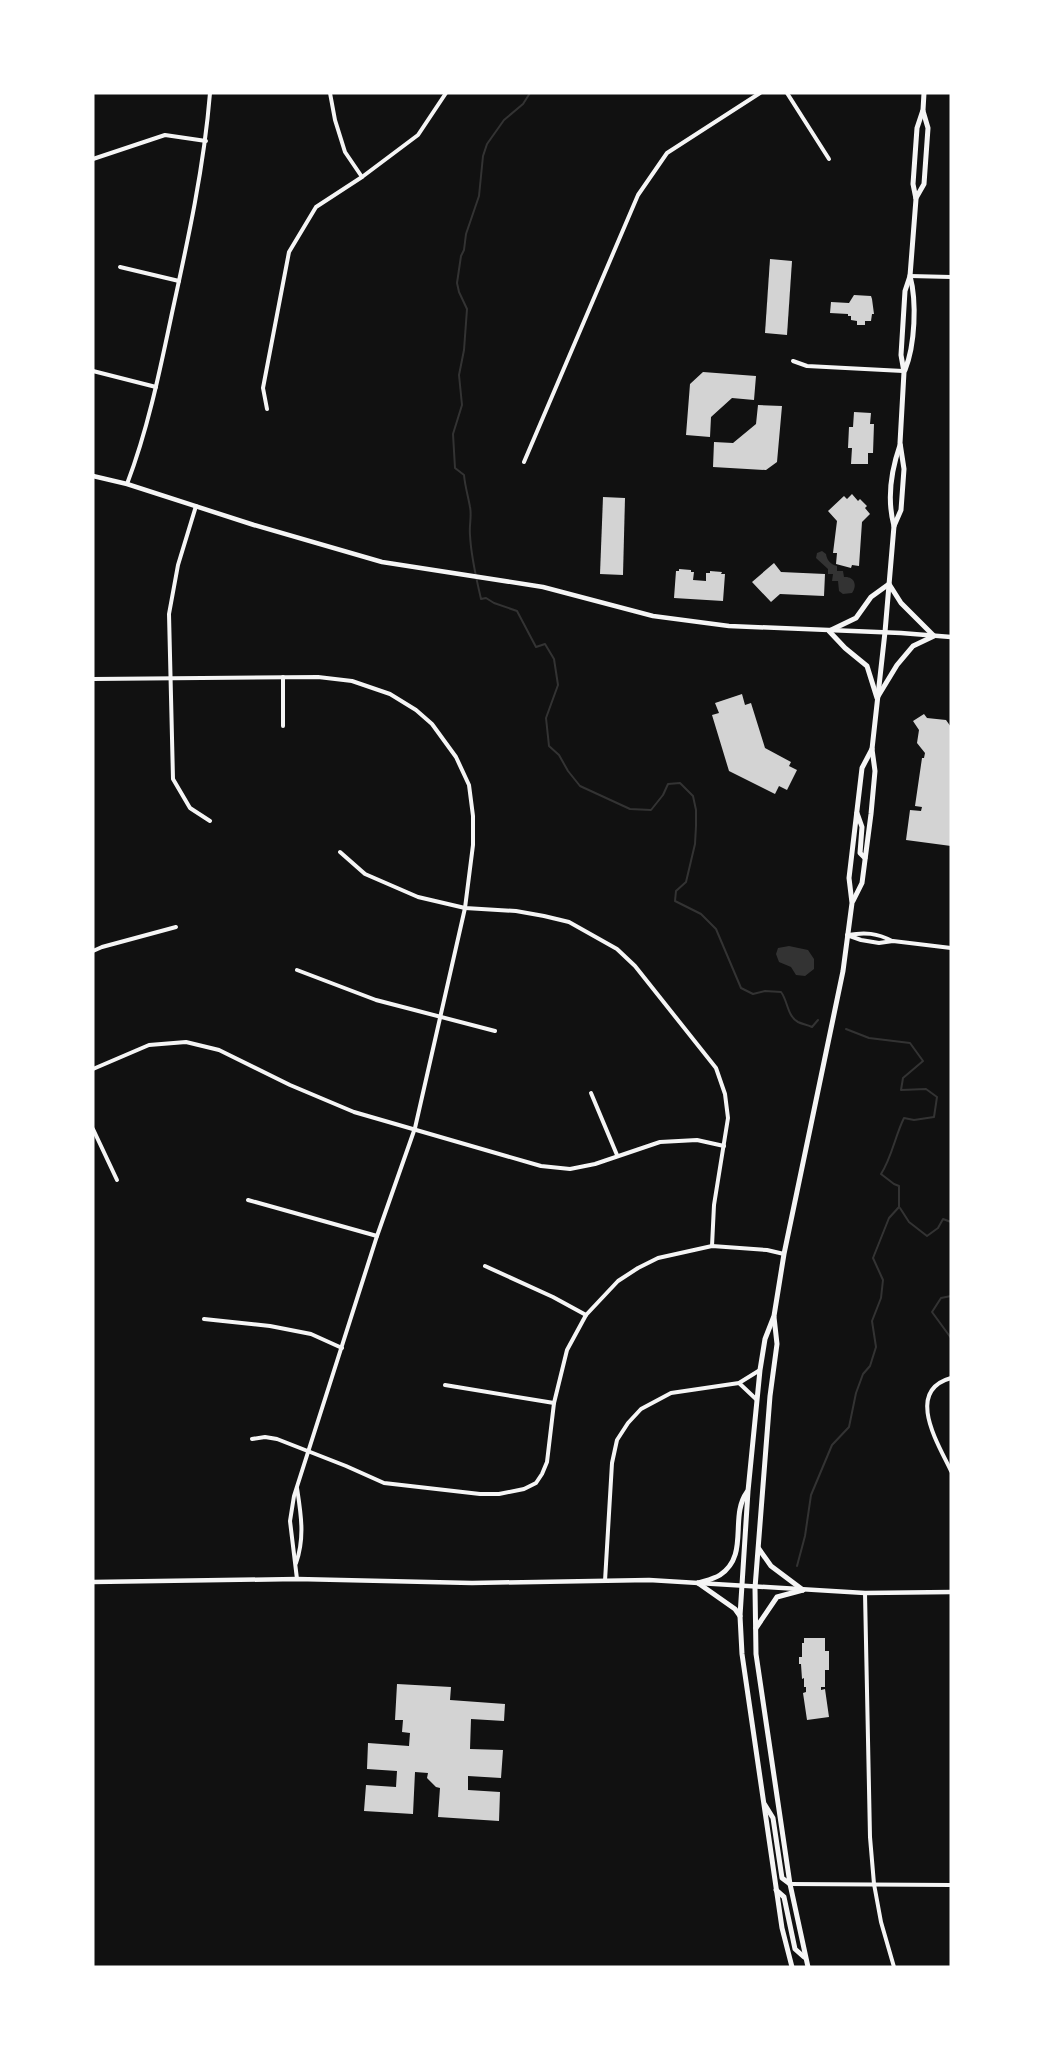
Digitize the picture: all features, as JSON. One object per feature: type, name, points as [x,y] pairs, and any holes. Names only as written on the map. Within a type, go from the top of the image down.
[{"type":"main road","points":[[852,903],[862,883],[875,771],[872,749],[894,526],[901,510],[904,482],[900,443],[904,372],[901,355],[904,291],[910,276],[916,199],[912,184],[917,128],[923,110],[924,93]]},
{"type":"main road","points":[[916,199],[924,184],[928,128],[923,110]]},
{"type":"main road","points":[[904,372],[910,357],[915,293],[910,276]]},
{"type":"main road","points":[[894,526],[890,510],[893,464],[900,443]]},
{"type":"main road","points":[[877,698],[867,666],[845,648],[830,631],[856,618],[871,597],[889,584]]},
{"type":"main road","points":[[877,698],[913,646],[934,636],[901,603],[889,584]]},
{"type":"main road","points":[[792,1967],[782,1928],[746,1687],[740,1616],[748,1491],[765,1339],[774,1316],[784,1254],[838,994],[852,903],[849,878],[862,768],[872,749]]},
{"type":"main road","points":[[857,812],[862,827],[860,854],[865,858]]},
{"type":"main road","points":[[774,1316],[777,1344],[770,1396],[755,1588],[756,1654],[790,1884],[808,1967]]},
{"type":"main road","points":[[698,1583],[720,1576],[731,1565],[738,1550],[741,1500],[748,1491]]},
{"type":"main road","points":[[758,1548],[771,1566],[803,1590]]},
{"type":"main road","points":[[698,1583],[735,1609],[740,1616]]},
{"type":"main road","points":[[755,1629],[777,1597],[803,1590]]},
{"type":"main road","points":[[763,1803],[773,1818],[782,1878],[790,1884]]},
{"type":"main road","points":[[776,1890],[784,1897],[795,1949],[804,1957]]},
{"type":"street","points":[[127,484],[156,387],[179,281],[206,141],[210,93]]},
{"type":"street","points":[[330,93],[335,120],[345,152],[362,177]]},
{"type":"street","points":[[267,409],[262,388],[289,252],[316,207],[362,177],[418,135],[446,93]]},
{"type":"street","points":[[524,462],[638,195],[667,153],[760,93]]},
{"type":"street","points":[[787,93],[829,159]]},
{"type":"street","points":[[93,159],[165,135],[206,141]]},
{"type":"street","points":[[120,267],[179,281]]},
{"type":"street","points":[[910,276],[951,277]]},
{"type":"street","points":[[793,361],[807,366],[904,372]]},
{"type":"street","points":[[93,371],[156,387]]},
{"type":"street","points":[[93,476],[127,484],[254,525],[382,562],[543,587],[653,616],[703,624],[951,637]]},
{"type":"street","points":[[196,505],[172,588],[169,615],[173,779],[190,807],[210,821]]},
{"type":"street","points":[[283,677],[283,726]]},
{"type":"street","points":[[93,679],[318,677],[352,681],[390,693],[432,724],[456,756],[469,785],[473,816],[473,845],[465,908],[415,1128],[377,1236],[291,1506],[292,1551],[297,1580]]},
{"type":"street","points":[[340,852],[365,874],[418,897],[465,908],[516,911],[569,922],[617,949],[634,966],[716,1068],[725,1094],[728,1118],[714,1204],[712,1246]]},
{"type":"street","points":[[93,951],[176,927]]},
{"type":"street","points":[[848,935],[862,932],[879,934],[893,941]]},
{"type":"street","points":[[848,935],[879,943],[893,941],[951,948]]},
{"type":"street","points":[[297,970],[376,1000],[495,1031]]},
{"type":"street","points":[[93,1069],[149,1045],[186,1042],[219,1050],[290,1085],[354,1112],[541,1166],[570,1169],[595,1164],[660,1142],[697,1140],[724,1146]]},
{"type":"street","points":[[591,1093],[618,1155]]},
{"type":"street","points":[[93,1128],[117,1180]]},
{"type":"street","points":[[248,1200],[377,1236]]},
{"type":"street","points":[[252,1439],[265,1437],[278,1439],[309,1450],[384,1484],[464,1493],[498,1494],[524,1489],[536,1483],[547,1462],[554,1403],[567,1350],[586,1315],[618,1281],[658,1258],[712,1246],[767,1250],[784,1254]]},
{"type":"street","points":[[485,1266],[544,1292],[586,1315]]},
{"type":"street","points":[[204,1319],[270,1326],[311,1334],[342,1347]]},
{"type":"street","points":[[605,1581],[612,1463],[617,1440],[628,1423],[641,1409],[671,1393],[739,1383],[760,1370]]},
{"type":"street","points":[[951,1378],[944,1380],[930,1394],[927,1413],[930,1425],[951,1471]]},
{"type":"street","points":[[739,1383],[757,1401]]},
{"type":"street","points":[[445,1385],[554,1403]]},
{"type":"street","points":[[296,1564],[302,1532],[297,1487]]},
{"type":"street","points":[[93,1582],[297,1580],[472,1583],[649,1580],[865,1593],[951,1592]]},
{"type":"street","points":[[865,1593],[868,1815],[874,1884],[881,1922],[894,1967]]},
{"type":"street","points":[[790,1884],[951,1885]]},
{"type":"shaded area","points":[[822,551],[829,562],[837,566],[837,571],[843,571],[844,577],[853,580],[855,587],[852,593],[843,594],[839,591],[838,581],[832,581],[833,574],[828,574],[828,569],[816,558],[817,553]]},
{"type":"shaded area","points":[[789,946],[808,950],[814,959],[814,969],[805,976],[796,975],[791,967],[779,962],[776,954],[778,948]]},
{"type":"building","points":[[770,259],[792,261],[787,335],[765,333]]},
{"type":"building","points":[[854,295],[871,296],[874,314],[872,314],[871,321],[865,321],[865,325],[857,325],[857,321],[851,320],[848,314],[830,313],[831,302],[849,303]]},
{"type":"building","points":[[703,372],[756,376],[754,400],[732,398],[711,417],[710,437],[686,435],[690,384]]},
{"type":"building","points":[[758,405],[782,406],[777,462],[766,470],[713,467],[714,442],[733,443],[756,424]]},
{"type":"building","points":[[854,412],[871,413],[870,424],[874,424],[873,453],[868,453],[868,464],[851,464],[852,448],[848,448],[849,427],[853,427]]},
{"type":"building","points":[[852,494],[867,506],[865,508],[870,514],[862,522],[859,566],[852,565],[851,568],[836,564],[837,553],[833,553],[837,521],[828,511],[844,496],[847,499]]},
{"type":"building","points":[[603,497],[625,498],[623,575],[600,574]]},
{"type":"building","points":[[774,563],[781,572],[825,574],[824,596],[780,594],[771,602],[752,582]]},
{"type":"building","points":[[679,569],[694,572],[693,580],[706,581],[706,573],[710,571],[725,574],[723,601],[674,598],[676,571]]},
{"type":"building","points":[[742,694],[745,705],[751,703],[765,748],[791,762],[789,766],[797,770],[787,790],[779,786],[775,794],[729,771],[712,715],[719,713],[715,703]]},
{"type":"building","points":[[924,714],[927,718],[946,720],[951,727],[951,846],[906,840],[910,810],[921,811],[922,807],[915,806],[922,758],[925,753],[917,743],[919,730],[913,721]]},
{"type":"building","points":[[804,1638],[825,1638],[825,1651],[829,1651],[829,1670],[825,1670],[825,1687],[821,1687],[821,1690],[825,1689],[829,1717],[807,1720],[803,1693],[806,1692],[806,1687],[804,1687],[804,1678],[802,1679],[801,1664],[799,1664]]},
{"type":"building","points":[[397,1684],[451,1687],[450,1700],[505,1704],[504,1721],[471,1719],[470,1749],[503,1750],[501,1778],[468,1776],[468,1790],[500,1792],[499,1821],[438,1817],[440,1788],[427,1778],[428,1773],[415,1772],[413,1814],[364,1811],[366,1785],[396,1787],[397,1771],[367,1769],[368,1743],[409,1746],[410,1733],[402,1732],[403,1720],[395,1720]]},
{"type":"waterway","points":[[530,93],[523,104],[504,120],[487,144],[483,156],[479,196],[466,234],[457,283],[467,309],[464,350],[459,375],[462,405],[453,434],[455,468],[464,475],[471,510],[471,551],[481,599],[486,598],[517,611],[536,647],[545,644],[554,659],[558,685],[546,718],[549,746],[559,755],[580,786],[630,809],[651,810],[663,795],[668,784],[680,783],[693,796],[696,810],[695,844],[686,882],[676,891],[675,901],[701,914],[716,929],[741,988],[753,994],[765,991],[781,992],[794,1019],[812,1027],[818,1020]]},
{"type":"waterway","points":[[797,1566],[805,1536],[811,1495],[832,1445],[849,1427],[856,1393],[863,1374],[870,1366],[876,1347],[872,1321],[881,1298],[883,1280],[873,1258],[889,1218],[899,1207],[899,1186],[881,1174],[904,1118],[914,1120],[934,1117],[937,1097],[926,1089],[901,1090],[903,1078],[923,1061],[910,1043],[869,1038],[846,1029]]},
{"type":"waterway","points":[[900,1208],[909,1222],[927,1236],[938,1228],[943,1219],[951,1222]]},
{"type":"waterway","points":[[951,1296],[941,1298],[932,1312],[951,1338]]}]
